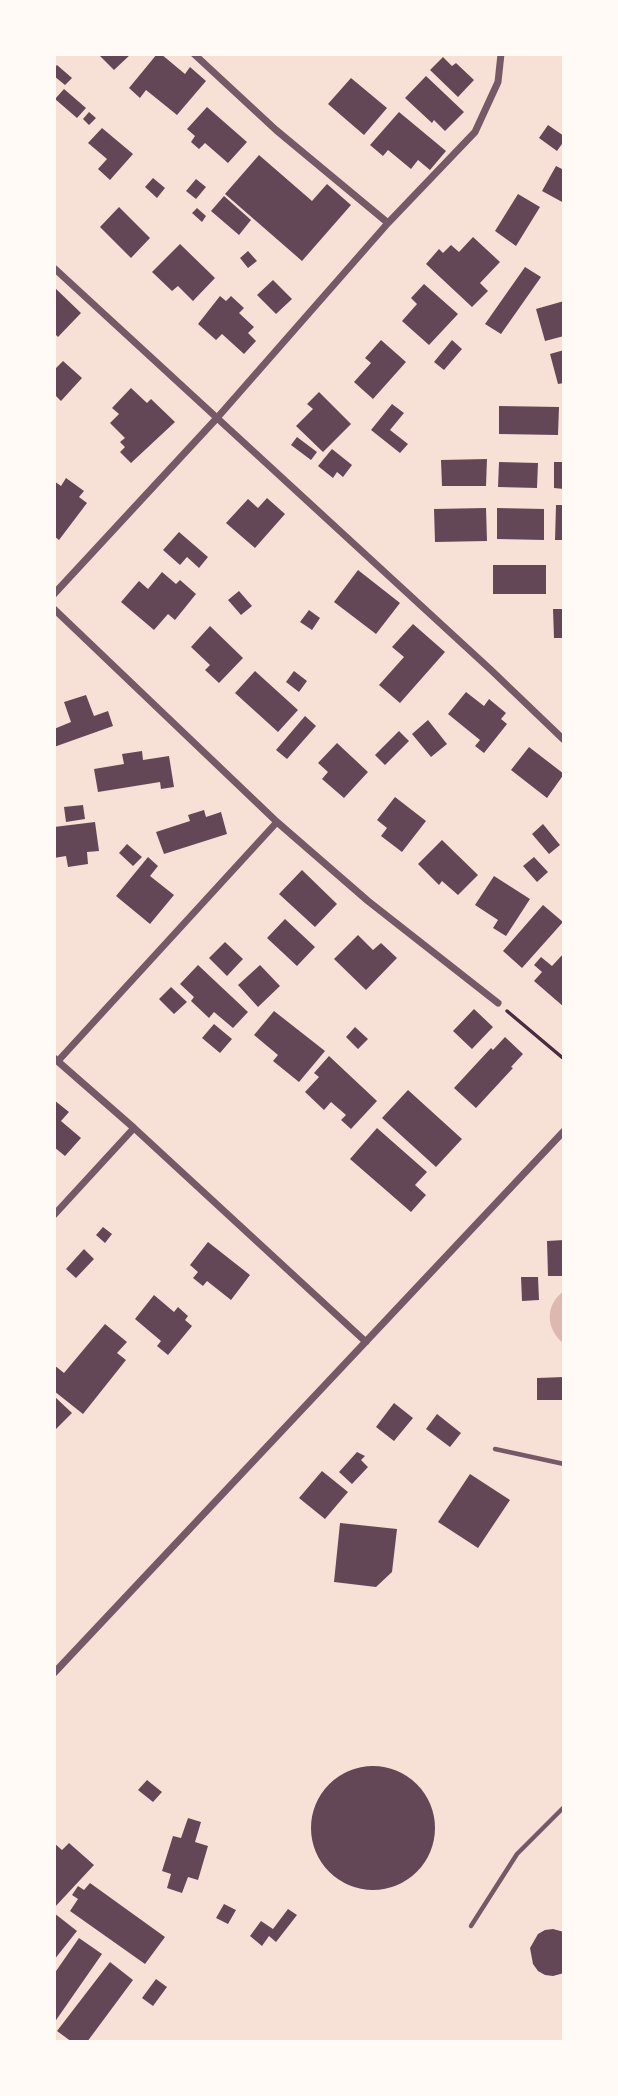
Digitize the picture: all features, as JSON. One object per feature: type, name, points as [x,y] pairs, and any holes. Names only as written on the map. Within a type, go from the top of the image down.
[{"type":"street","points":[[194,54],[276,130],[388,223]]},
{"type":"street","points":[[54,594],[217,418],[388,223],[475,132],[498,82],[501,54]]},
{"type":"street","points":[[54,268],[564,740]]},
{"type":"street","points":[[54,609],[277,822],[368,901],[498,1003]]},
{"type":"street","points":[[277,822],[56,1060],[134,1128],[366,1342]]},
{"type":"street","points":[[54,1215],[134,1128]]},
{"type":"street","points":[[54,1673],[564,1131]]},
{"type":"lane","points":[[495,1449],[564,1464]]},
{"type":"lane","points":[[471,1926],[517,1854],[564,1807]]},
{"type":"path","points":[[498,1003],[564,1059]]},
{"type":"shaded area","points":[[564,1291],[564,1344],[551,1325],[550,1310]]},
{"type":"building","points":[[98,54],[131,54],[114,70]]},
{"type":"building","points":[[157,54],[161,54],[185,74],[190,67],[206,81],[177,115],[146,90],[140,98],[129,88]]},
{"type":"building","points":[[443,57],[452,66],[456,63],[474,80],[458,97],[430,70]]},
{"type":"building","points":[[57,65],[72,78],[65,85],[54,76],[54,68]]},
{"type":"building","points":[[426,76],[464,112],[445,131],[434,120],[432,123],[405,98]]},
{"type":"building","points":[[351,78],[387,108],[364,135],[328,104]]},
{"type":"building","points":[[64,89],[86,108],[77,118],[55,99]]},
{"type":"building","points":[[207,107],[247,142],[228,163],[205,143],[199,149],[191,142],[195,136],[187,129]]},
{"type":"building","points":[[89,112],[96,118],[89,125],[83,119]]},
{"type":"building","points":[[399,112],[446,151],[430,170],[418,160],[411,169],[388,150],[383,156],[370,145]]},
{"type":"building","points":[[548,125],[564,136],[564,141],[557,151],[539,138]]},
{"type":"building","points":[[102,128],[133,154],[110,180],[98,169],[107,159],[88,143]]},
{"type":"building","points":[[259,155],[312,201],[327,184],[351,205],[302,261],[225,194]]},
{"type":"building","points":[[556,166],[564,170],[564,203],[542,191]]},
{"type":"building","points":[[153,178],[165,188],[157,198],[145,187]]},
{"type":"building","points":[[196,179],[206,187],[196,199],[186,191]]},
{"type":"building","points":[[518,194],[540,207],[516,246],[495,231]]},
{"type":"building","points":[[224,196],[251,220],[239,235],[211,211]]},
{"type":"building","points":[[119,207],[150,238],[131,258],[100,227]]},
{"type":"building","points":[[197,208],[206,216],[202,222],[192,213]]},
{"type":"building","points":[[473,237],[500,262],[480,283],[488,291],[472,307],[426,264],[439,249],[443,253],[451,245],[459,252]]},
{"type":"building","points":[[180,244],[215,278],[193,301],[178,286],[172,291],[152,272]]},
{"type":"building","points":[[248,251],[257,261],[248,268],[240,258]]},
{"type":"building","points":[[525,267],[541,277],[501,334],[485,324]]},
{"type":"building","points":[[273,280],[292,299],[276,314],[257,295]]},
{"type":"building","points":[[424,284],[458,314],[429,345],[402,321],[417,304],[411,298]]},
{"type":"building","points":[[54,287],[81,313],[58,337],[54,333]]},
{"type":"building","points":[[220,296],[226,301],[231,296],[244,308],[239,313],[254,327],[248,333],[256,341],[244,354],[222,334],[216,340],[198,324]]},
{"type":"building","points":[[564,301],[564,336],[545,341],[536,309]]},
{"type":"building","points":[[381,340],[406,362],[373,399],[354,382],[371,363],[365,358]]},
{"type":"building","points":[[452,340],[462,349],[444,370],[434,362]]},
{"type":"building","points":[[564,350],[564,383],[558,384],[550,354]]},
{"type":"building","points":[[63,361],[82,378],[61,401],[54,394],[54,370]]},
{"type":"building","points":[[131,388],[147,403],[151,399],[175,422],[131,463],[120,452],[125,447],[120,442],[125,438],[110,423],[119,414],[112,408]]},
{"type":"building","points":[[319,392],[351,424],[323,452],[296,426],[313,409],[307,404]]},
{"type":"building","points":[[392,404],[404,413],[390,430],[408,444],[400,453],[371,430]]},
{"type":"building","points":[[499,406],[559,407],[558,435],[499,434]]},
{"type":"building","points":[[297,437],[317,452],[311,460],[291,445]]},
{"type":"building","points":[[332,449],[352,465],[343,477],[337,472],[333,478],[318,466]]},
{"type":"building","points":[[487,459],[486,486],[442,486],[441,460]]},
{"type":"building","points":[[499,462],[538,463],[537,488],[498,487]]},
{"type":"building","points":[[554,462],[564,462],[564,489],[554,488]]},
{"type":"building","points":[[66,478],[84,491],[79,497],[87,503],[59,540],[54,536],[54,481],[61,486]]},
{"type":"building","points":[[267,498],[285,514],[255,548],[226,523],[248,499],[258,508]]},
{"type":"building","points":[[556,505],[564,505],[564,540],[555,540]]},
{"type":"building","points":[[486,508],[487,541],[435,542],[434,509]]},
{"type":"building","points":[[497,508],[544,509],[544,540],[497,539]]},
{"type":"building","points":[[179,532],[208,557],[199,568],[187,557],[180,565],[163,550]]},
{"type":"building","points":[[493,565],[546,565],[546,594],[493,594]]},
{"type":"building","points":[[358,570],[400,603],[376,634],[334,602]]},
{"type":"building","points":[[162,572],[176,584],[180,580],[196,594],[175,620],[168,614],[154,630],[121,602],[139,581],[148,589]]},
{"type":"building","points":[[239,591],[252,606],[241,615],[228,600]]},
{"type":"building","points":[[553,609],[564,609],[564,638],[554,638]]},
{"type":"building","points":[[309,610],[320,618],[312,630],[300,622]]},
{"type":"building","points":[[413,624],[445,652],[400,703],[379,685],[404,657],[392,647]]},
{"type":"building","points":[[210,626],[243,658],[219,683],[205,670],[210,665],[191,647]]},
{"type":"building","points":[[255,671],[298,710],[278,732],[235,693]]},
{"type":"building","points":[[294,671],[307,681],[299,692],[286,682]]},
{"type":"building","points":[[466,692],[484,706],[489,699],[506,713],[501,719],[507,724],[484,753],[475,746],[480,740],[448,714]]},
{"type":"building","points":[[86,695],[94,716],[108,711],[113,726],[54,747],[54,729],[71,722],[64,702]]},
{"type":"building","points":[[305,716],[316,726],[287,759],[276,750]]},
{"type":"building","points":[[428,720],[447,744],[431,757],[412,734]]},
{"type":"building","points":[[399,731],[409,741],[385,765],[375,755]]},
{"type":"building","points":[[337,743],[368,772],[344,798],[322,779],[328,772],[318,763]]},
{"type":"building","points":[[529,747],[564,774],[547,798],[511,770]]},
{"type":"building","points":[[142,751],[143,760],[169,756],[174,787],[161,789],[160,782],[98,792],[94,769],[124,764],[122,754]]},
{"type":"building","points":[[395,797],[426,821],[402,852],[381,836],[387,828],[377,820]]},
{"type":"building","points":[[83,805],[85,819],[66,822],[64,807]]},
{"type":"building","points":[[204,810],[206,817],[221,812],[227,834],[164,854],[156,832],[190,821],[188,815]]},
{"type":"building","points":[[95,822],[99,851],[87,852],[88,864],[68,867],[66,856],[54,858],[54,827]]},
{"type":"building","points":[[543,824],[560,845],[549,854],[532,834]]},
{"type":"building","points":[[442,840],[478,875],[458,895],[442,881],[439,885],[418,864]]},
{"type":"building","points":[[127,844],[142,857],[133,866],[119,853]]},
{"type":"building","points":[[148,857],[158,866],[150,876],[174,895],[150,924],[116,896]]},
{"type":"building","points":[[534,857],[548,872],[537,882],[523,866]]},
{"type":"building","points":[[302,870],[337,904],[315,927],[279,894]]},
{"type":"building","points":[[494,876],[530,899],[506,936],[493,928],[498,920],[475,905]]},
{"type":"building","points":[[543,905],[563,922],[522,968],[503,951]]},
{"type":"building","points":[[285,919],[315,947],[297,966],[267,938]]},
{"type":"building","points":[[358,935],[373,950],[381,943],[397,958],[366,990],[334,959]]},
{"type":"building","points":[[225,942],[243,959],[227,976],[209,958]]},
{"type":"building","points":[[564,953],[564,1007],[534,981],[542,972],[534,965],[541,957],[552,966]]},
{"type":"building","points":[[198,965],[248,1012],[233,1028],[214,1012],[209,1018],[191,1001],[194,997],[180,984]]},
{"type":"building","points":[[260,965],[280,986],[258,1007],[238,985]]},
{"type":"building","points":[[171,987],[187,1002],[174,1014],[159,999]]},
{"type":"building","points":[[474,1009],[493,1027],[472,1049],[453,1031]]},
{"type":"building","points":[[274,1011],[325,1051],[299,1082],[273,1061],[278,1055],[254,1035]]},
{"type":"building","points":[[214,1024],[232,1039],[220,1053],[202,1038]]},
{"type":"building","points":[[355,1027],[368,1039],[358,1049],[346,1037]]},
{"type":"building","points":[[505,1037],[523,1054],[476,1108],[454,1088],[491,1048],[493,1050]]},
{"type":"building","points":[[329,1056],[377,1101],[351,1129],[341,1120],[346,1115],[331,1102],[324,1110],[305,1092],[319,1077],[314,1073]]},
{"type":"building","points":[[408,1090],[462,1139],[436,1167],[382,1118]]},
{"type":"building","points":[[54,1100],[69,1112],[61,1121],[81,1138],[65,1156],[54,1147]]},
{"type":"building","points":[[377,1128],[427,1172],[415,1185],[426,1195],[411,1212],[350,1159]]},
{"type":"building","points":[[103,1227],[112,1234],[105,1243],[96,1235]]},
{"type":"building","points":[[564,1240],[564,1276],[548,1276],[547,1241]]},
{"type":"building","points":[[208,1242],[250,1275],[231,1300],[207,1281],[203,1286],[193,1278],[198,1272],[190,1265]]},
{"type":"building","points":[[84,1249],[94,1259],[76,1278],[66,1269]]},
{"type":"building","points":[[521,1277],[538,1277],[539,1300],[522,1301]]},
{"type":"building","points":[[154,1295],[174,1312],[178,1307],[188,1316],[185,1320],[192,1326],[168,1355],[157,1346],[161,1341],[135,1319]]},
{"type":"building","points":[[105,1324],[127,1342],[117,1353],[126,1360],[83,1414],[54,1391],[54,1365],[64,1373]]},
{"type":"building","points":[[564,1377],[564,1400],[537,1400],[537,1378]]},
{"type":"building","points":[[54,1396],[72,1413],[56,1429],[54,1428]]},
{"type":"building","points":[[394,1403],[413,1418],[394,1441],[376,1427]]},
{"type":"building","points":[[437,1414],[461,1433],[450,1447],[426,1429]]},
{"type":"building","points":[[357,1452],[365,1456],[361,1460],[368,1467],[352,1484],[339,1472]]},
{"type":"building","points":[[322,1471],[348,1492],[325,1519],[299,1498]]},
{"type":"building","points":[[470,1474],[510,1500],[478,1548],[438,1522]]},
{"type":"building","points":[[340,1523],[397,1529],[392,1572],[376,1587],[334,1582]]},
{"type":"building","points":[[373,1766],[397,1771],[417,1784],[430,1804],[435,1828],[430,1852],[417,1872],[397,1885],[373,1890],[349,1885],[329,1872],[316,1852],[311,1828],[316,1804],[329,1784],[349,1771]]},
{"type":"building","points":[[147,1780],[162,1792],[153,1802],[138,1790]]},
{"type":"building","points":[[188,1818],[201,1822],[195,1842],[208,1846],[198,1880],[188,1877],[182,1893],[167,1888],[171,1874],[162,1871],[173,1836],[181,1838]]},
{"type":"building","points":[[54,1843],[62,1850],[69,1843],[94,1865],[54,1908]]},
{"type":"building","points":[[90,1883],[165,1937],[145,1964],[70,1911],[78,1899],[72,1895],[78,1886],[84,1890]]},
{"type":"building","points":[[224,1904],[236,1910],[228,1924],[216,1918]]},
{"type":"building","points":[[288,1909],[297,1915],[276,1942],[269,1936],[262,1946],[250,1936],[261,1921],[273,1929]]},
{"type":"building","points":[[54,1913],[77,1931],[54,1960]]},
{"type":"building","points":[[553,1929],[564,1932],[564,1973],[553,1976],[538,1971],[533,1964],[530,1948],[538,1934]]},
{"type":"building","points":[[79,1938],[102,1954],[54,2023],[54,1974]]},
{"type":"building","points":[[110,1962],[133,1980],[87,2042],[72,2042],[57,2031]]},
{"type":"building","points":[[156,1979],[167,1987],[153,2006],[142,1998]]}]
